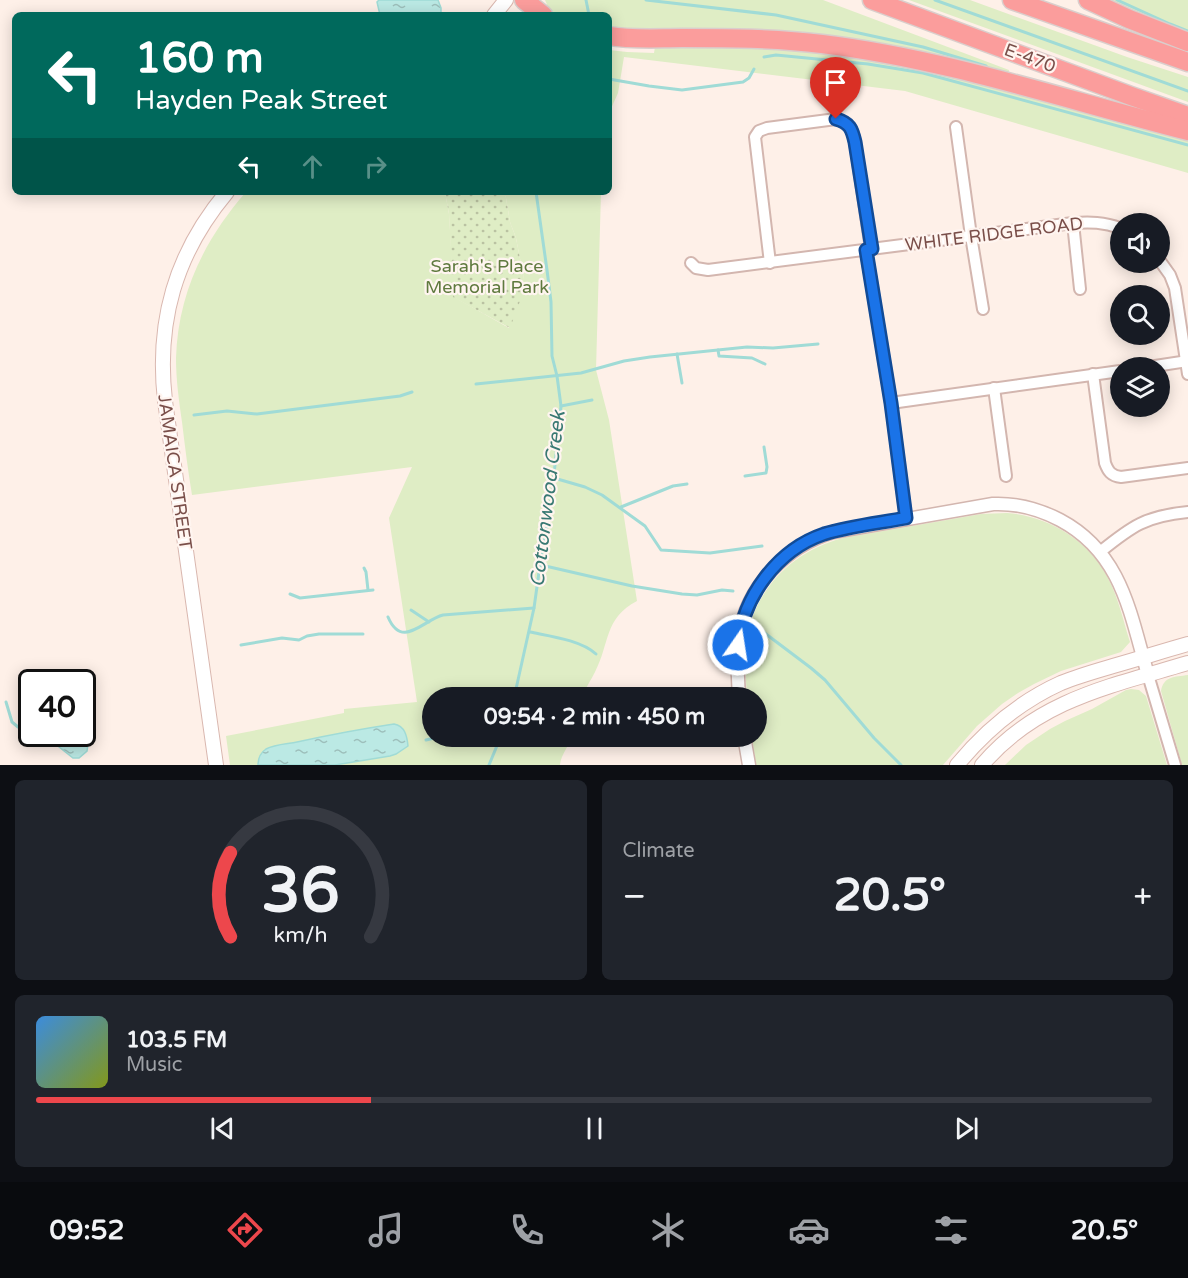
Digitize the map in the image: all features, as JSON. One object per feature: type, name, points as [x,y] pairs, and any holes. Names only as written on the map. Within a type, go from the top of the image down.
[{"type":"highway","name":"E-470","points":[[872,0],[1188,116]]},
{"type":"highway","points":[[1012,0],[1188,62]]},
{"type":"highway","points":[[1088,0],[1128,19],[1188,42]]},
{"type":"highway","points":[[612,36],[787,40],[873,51],[955,68],[1188,131]]},
{"type":"main road","points":[[496,12],[506,0]]},
{"type":"main road","name":"JAMAICA STREET","points":[[216,765],[165,401],[162,359],[168,309],[181,268],[197,234],[225,195]]},
{"type":"main road","points":[[957,765],[987,732],[1031,699],[1071,679],[1188,644]]},
{"type":"main road","points":[[982,765],[1010,737],[1049,711],[1087,693],[1188,663]]},
{"type":"street","points":[[770,263],[755,137],[759,131],[767,128],[836,119],[845,122],[850,126],[855,142],[906,518]]},
{"type":"street","points":[[956,127],[983,309]]},
{"type":"street","name":"WHITE RIDGE ROAD","points":[[691,263],[696,268],[708,270],[1073,223],[1099,222],[1110,225]]},
{"type":"street","points":[[1073,223],[1080,289]]},
{"type":"street","points":[[1169,273],[1175,288],[1188,374]]},
{"type":"street","points":[[1170,364],[1187,361]]},
{"type":"street","points":[[891,403],[1110,371]]},
{"type":"street","points":[[1093,374],[1105,463],[1111,474],[1121,477],[1188,468]]},
{"type":"street","points":[[994,387],[1006,476]]},
{"type":"street","points":[[738,687],[737,661],[740,628],[754,594],[774,567],[797,548],[824,535],[845,529],[983,505],[1013,505],[1034,509],[1062,521],[1084,536],[1113,570],[1143,657],[1175,765]]},
{"type":"street","points":[[1100,552],[1124,532],[1142,523],[1160,516],[1188,512]]},
{"type":"street","points":[[746,747],[749,765]]},
{"type":"green space","points":[[545,0],[823,0],[1009,70],[1008,77],[935,57],[612,30],[612,12],[554,12],[549,9]]},
{"type":"green space","points":[[909,0],[970,0],[1188,77],[1188,102]]},
{"type":"green space","points":[[1102,0],[1188,0],[1188,35]]},
{"type":"green space","points":[[655,47],[798,49],[884,59],[1188,136],[1188,173],[905,91],[624,57],[618,93],[612,106],[612,50],[654,53]]},
{"type":"green space","points":[[244,195],[446,195],[449,214],[454,297],[509,328],[524,279],[506,195],[601,195],[596,370],[609,420],[637,601],[626,608],[613,623],[600,661],[587,687],[422,687],[422,747],[567,747],[560,765],[230,765],[226,736],[344,713],[344,709],[417,702],[389,518],[412,467],[192,495],[177,374],[178,334],[188,290],[196,269],[218,229]]},
{"type":"green space","name":"Sarah's Place Memorial Park","points":[[446,195],[506,195],[524,279],[523,293],[510,328],[453,297],[449,214]]},
{"type":"green space","points":[[1007,513],[1037,519],[1066,532],[1079,542],[1100,564],[1108,578],[1130,642],[1121,652],[1061,671],[1018,693],[977,726],[943,765],[756,765],[753,747],[767,747],[767,687],[746,687],[746,642],[757,606],[778,575],[807,552],[843,538],[981,514]]},
{"type":"green space","points":[[1188,675],[1188,765],[1182,765],[1161,691],[1167,680]]},
{"type":"green space","points":[[1131,689],[1139,690],[1146,696],[1167,765],[1005,765],[1026,745],[1050,729]]},
{"type":"water","points":[[379,0],[438,0],[441,12],[379,12],[377,2]]},
{"type":"water","points":[[394,724],[403,729],[408,746],[390,756],[335,765],[258,765],[262,752],[273,746]]},
{"type":"water","points":[[59,747],[88,747],[87,751],[79,758],[73,758]]},
{"type":"waterway","name":"Cottonwood Creek","points":[[586,0],[588,12]]},
{"type":"waterway","points":[[646,0],[776,15],[923,47],[986,66]]},
{"type":"waterway","points":[[935,0],[1188,91]]},
{"type":"waterway","points":[[1117,0],[1188,31]]},
{"type":"waterway","points":[[764,57],[776,55],[868,64],[923,73],[1188,145]]},
{"type":"waterway","points":[[612,80],[682,90],[743,82],[749,78],[754,69]]},
{"type":"waterway","name":"Cottonwood Creek","points":[[516,687],[534,608],[552,494],[561,406],[552,356],[551,302],[536,195]]},
{"type":"waterway","points":[[476,384],[581,373],[624,361],[650,357],[747,347],[773,348],[818,344]]},
{"type":"waterway","points":[[718,350],[719,356],[752,358],[765,364]]},
{"type":"waterway","points":[[677,354],[682,383]]},
{"type":"waterway","points":[[194,415],[227,411],[257,414],[400,396],[412,392]]},
{"type":"waterway","points":[[561,406],[592,400]]},
{"type":"waterway","points":[[745,476],[766,473],[764,447]]},
{"type":"waterway","points":[[554,478],[585,487],[602,495],[645,526],[661,550],[710,553],[762,546]]},
{"type":"waterway","points":[[621,507],[673,486],[687,484]]},
{"type":"waterway","points":[[541,565],[632,586],[682,594],[697,595],[722,590],[733,591]]},
{"type":"waterway","points":[[364,568],[368,590]]},
{"type":"waterway","points":[[290,594],[300,598],[373,590]]},
{"type":"waterway","points":[[388,617],[394,627],[406,632],[443,615],[534,608]]},
{"type":"waterway","points":[[411,610],[429,622]]},
{"type":"waterway","points":[[762,631],[825,680],[874,738],[901,765]]},
{"type":"waterway","points":[[530,632],[574,642],[596,654]]},
{"type":"waterway","points":[[241,645],[282,638],[299,640],[319,634],[363,634]]},
{"type":"waterway","points":[[6,702],[12,722],[18,727]]},
{"type":"waterway","name":"Cottonwood Creek","points":[[489,765],[496,747]]},
{"type":"route","points":[[738,645],[743,621],[754,594],[768,573],[790,553],[805,543],[824,535],[906,518],[891,403],[866,250],[872,249],[855,142],[850,126],[836,119]]}]
